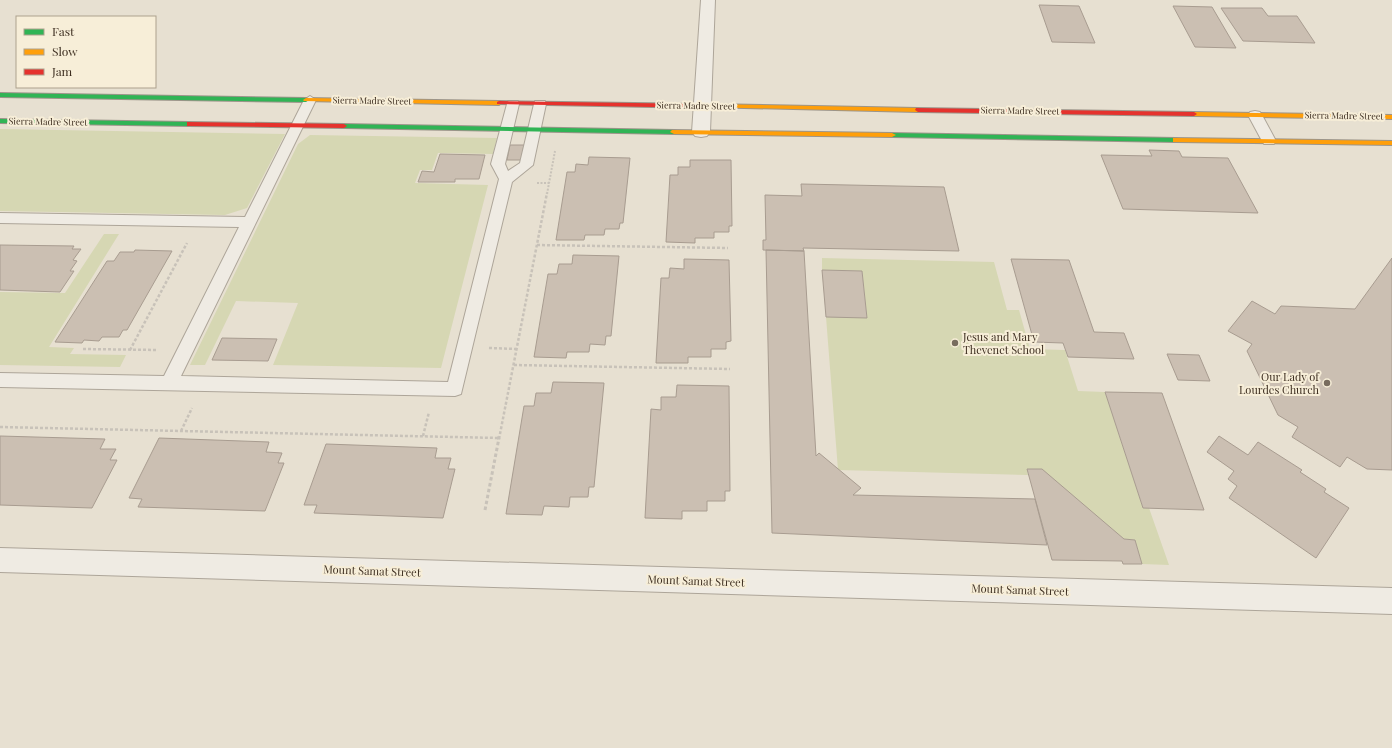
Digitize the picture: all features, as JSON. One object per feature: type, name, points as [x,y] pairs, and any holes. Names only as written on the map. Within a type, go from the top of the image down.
[{"type":"street","points":[[701,132],[708,0]]},
{"type":"street","name":"Sierra Madre Street","points":[[0,95],[1392,117]]},
{"type":"street","name":"Sierra Madre Street","points":[[0,121],[1392,143]]},
{"type":"street","name":"Mount Samat Street","points":[[0,560],[1392,601]]},
{"type":"lane","points":[[169,383],[310,100]]},
{"type":"lane","points":[[506,179],[498,164],[513,104]]},
{"type":"lane","points":[[0,380],[455,389],[506,179],[526,165],[540,104]]},
{"type":"lane","points":[[1255,115],[1269,141]]},
{"type":"lane","points":[[0,218],[250,222]]},
{"type":"path","points":[[485,510],[556,148]]},
{"type":"path","points":[[130,350],[200,221]]},
{"type":"path","points":[[537,245],[728,248]]},
{"type":"path","points":[[83,349],[185,351]]},
{"type":"path","points":[[514,365],[730,369]]},
{"type":"path","points":[[0,427],[499,438]]},
{"type":"green space","points":[[0,129],[285,134],[247,208],[225,215],[0,211]]},
{"type":"green space","points":[[310,135],[497,138],[493,154],[438,153],[432,170],[420,170],[415,183],[488,185],[441,368],[273,365],[298,303],[236,301],[205,365],[190,365],[298,144]]},
{"type":"green space","points":[[104,234],[119,234],[49,347],[74,348],[70,354],[126,355],[120,367],[0,365],[0,292],[65,293]]},
{"type":"green space","points":[[822,258],[994,262],[1007,310],[1019,310],[1030,349],[1065,350],[1078,391],[1105,392],[1143,508],[1149,508],[1169,565],[1142,564],[1135,540],[1124,539],[1027,469],[1028,475],[838,470],[826,317],[867,317],[862,271],[822,270]]},
{"type":"building","points":[[1039,5],[1079,6],[1095,43],[1052,42]]},
{"type":"building","points":[[1173,6],[1212,7],[1236,48],[1195,47]]},
{"type":"building","points":[[1221,8],[1262,8],[1268,16],[1297,16],[1315,43],[1243,41]]},
{"type":"building","points":[[510,145],[524,145],[521,160],[507,160]]},
{"type":"building","points":[[1149,150],[1179,151],[1182,157],[1228,158],[1258,213],[1123,209],[1101,155],[1152,156]]},
{"type":"building","points":[[440,154],[485,155],[479,179],[455,179],[455,182],[418,182],[422,171],[434,172]]},
{"type":"building","points":[[589,157],[630,158],[623,223],[620,223],[619,229],[605,229],[604,235],[585,235],[584,240],[556,240],[567,172],[575,172],[576,164],[588,165]]},
{"type":"building","points":[[690,160],[731,160],[732,226],[729,226],[729,232],[714,232],[714,238],[695,238],[695,243],[666,242],[670,175],[678,175],[678,167],[690,167]]},
{"type":"building","points":[[801,184],[944,187],[959,251],[803,248],[804,251],[763,250],[763,240],[766,240],[765,195],[802,196]]},
{"type":"building","points":[[0,245],[74,246],[72,249],[81,249],[73,260],[77,261],[70,271],[74,271],[60,292],[0,290]]},
{"type":"building","points":[[135,250],[172,251],[127,330],[123,330],[119,337],[102,337],[99,341],[84,340],[82,343],[55,342],[107,261],[114,261],[120,252],[134,252]]},
{"type":"building","points":[[766,250],[804,251],[816,456],[819,453],[861,488],[853,495],[1035,499],[1047,545],[772,533]]},
{"type":"building","points":[[573,255],[619,256],[611,336],[606,336],[605,345],[590,344],[589,352],[567,352],[566,358],[534,357],[548,274],[557,274],[559,264],[572,264]]},
{"type":"building","name":"Our Lady of Lourdes Church","points":[[1392,258],[1392,470],[1367,469],[1347,457],[1340,467],[1292,437],[1298,427],[1278,415],[1247,351],[1252,344],[1228,331],[1252,301],[1275,314],[1281,306],[1355,309]]},
{"type":"building","points":[[684,259],[729,260],[731,341],[726,342],[726,349],[711,349],[711,357],[688,357],[688,363],[656,363],[661,278],[669,278],[670,268],[684,269]]},
{"type":"building","points":[[1011,259],[1069,260],[1094,332],[1124,333],[1134,359],[1068,357],[1063,343],[1034,342]]},
{"type":"building","points":[[822,270],[862,271],[867,318],[826,317]]},
{"type":"building","points":[[222,338],[277,339],[268,361],[212,360]]},
{"type":"building","points":[[1167,354],[1199,355],[1210,381],[1178,380]]},
{"type":"building","points":[[553,382],[604,383],[594,487],[589,487],[588,497],[570,497],[569,507],[544,506],[542,515],[506,514],[524,406],[534,406],[536,393],[551,393]]},
{"type":"building","points":[[677,385],[729,386],[730,491],[725,491],[725,501],[707,501],[707,511],[682,511],[682,519],[645,518],[651,409],[661,410],[661,397],[676,397]]},
{"type":"building","points":[[1105,392],[1162,393],[1204,510],[1143,508]]},
{"type":"building","points":[[0,436],[105,439],[100,449],[116,449],[110,460],[117,460],[92,508],[0,505]]},
{"type":"building","points":[[1219,436],[1248,455],[1258,442],[1302,470],[1300,472],[1326,489],[1324,492],[1349,508],[1316,558],[1229,498],[1237,486],[1228,479],[1234,471],[1207,452]]},
{"type":"building","points":[[159,438],[269,442],[266,452],[282,453],[278,463],[284,463],[265,511],[138,507],[142,499],[129,498]]},
{"type":"building","points":[[326,444],[437,448],[435,458],[451,458],[448,469],[455,469],[443,518],[314,513],[317,505],[304,505]]},
{"type":"building","points":[[1027,469],[1042,469],[1124,539],[1135,540],[1142,564],[1123,564],[1122,561],[1052,560]]},
{"type":"traffic: fast","points":[[0,95],[306,100]]},
{"type":"traffic: fast","points":[[0,121],[189,124]]},
{"type":"traffic: fast","points":[[344,126],[674,132]]},
{"type":"traffic: fast","points":[[892,135],[1176,140]]},
{"type":"traffic: slow","points":[[306,100],[499,103]]},
{"type":"traffic: slow","points":[[705,106],[918,110]]},
{"type":"traffic: slow","points":[[1194,114],[1392,117]]},
{"type":"traffic: slow","points":[[674,132],[892,135]]},
{"type":"traffic: slow","points":[[1176,140],[1392,143]]},
{"type":"traffic: jam","points":[[499,103],[705,106]]},
{"type":"traffic: jam","points":[[918,110],[1194,114]]},
{"type":"traffic: jam","points":[[189,124],[344,126]]},
{"type":"place","name":"Jesus and Mary Thevenet School","points":[[955,343]]},
{"type":"place","name":"Our Lady of Lourdes Church","points":[[1327,383]]}]
